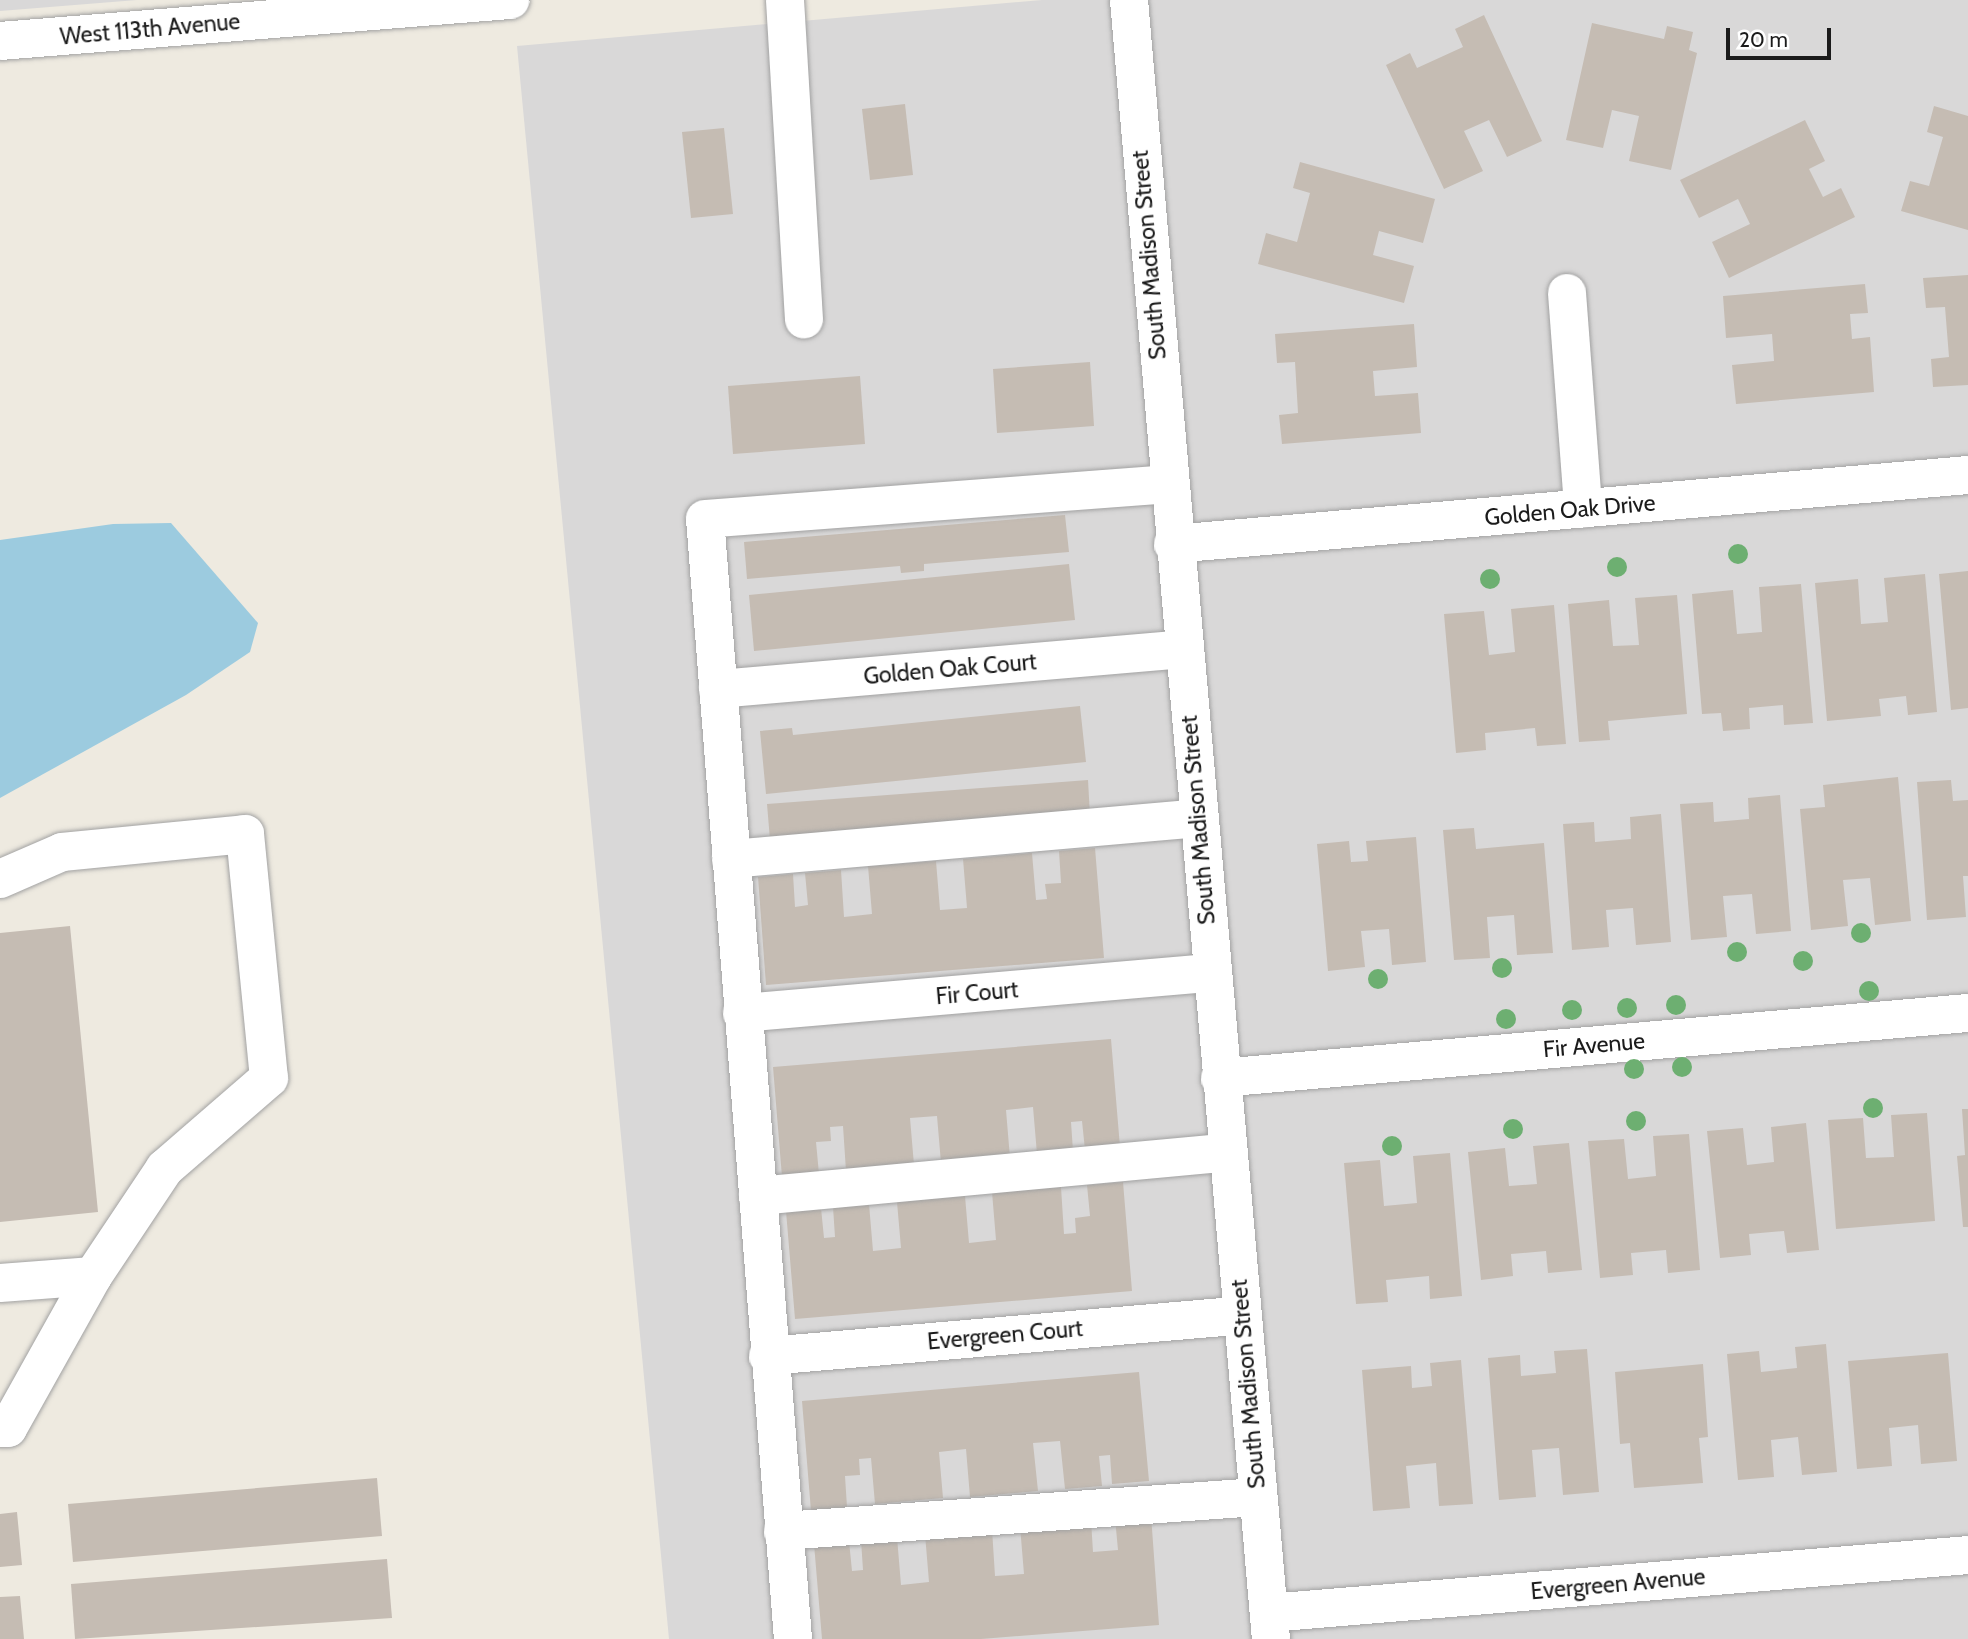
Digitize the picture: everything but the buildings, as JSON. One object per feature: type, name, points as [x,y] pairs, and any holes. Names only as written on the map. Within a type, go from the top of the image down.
[{"type":"street","name":"West 113th Avenue","points":[[0,41],[510,0]]},
{"type":"street","points":[[785,0],[804,319]]},
{"type":"street","name":"South Madison Street","points":[[1129,0],[1182,649],[1270,1626]]},
{"type":"street","points":[[1567,293],[1583,508]]},
{"type":"street","name":"Golden Oak Drive","points":[[1173,544],[1968,475]]},
{"type":"street","points":[[793,1639],[768,1356],[705,519],[1168,484]]},
{"type":"street","name":"Golden Oak Court","points":[[718,689],[1182,649]]},
{"type":"street","points":[[731,859],[1197,818]]},
{"type":"street","points":[[0,879],[62,852],[245,834],[269,1078],[164,1168],[93,1276],[8,1428],[0,1428]]},
{"type":"street","name":"Fir Court","points":[[742,1013],[1211,973]]},
{"type":"street","name":"Fir Avenue","points":[[1220,1078],[1968,1013]]},
{"type":"street","points":[[758,1196],[1228,1153]]},
{"type":"street","points":[[0,1283],[93,1276]]},
{"type":"street","name":"Evergreen Court","points":[[768,1356],[1242,1315]]},
{"type":"street","points":[[783,1531],[1258,1497]]},
{"type":"street","name":"Evergreen Avenue","points":[[1270,1626],[1968,1555]]},
{"type":"shaded area","points":[[0,0],[137,0],[0,11]]},
{"type":"shaded area","points":[[1042,0],[1968,0],[1968,1639],[669,1639],[517,46]]},
{"type":"water","points":[[171,523],[258,623],[250,652],[186,695],[0,798],[0,540],[113,524]]}]
